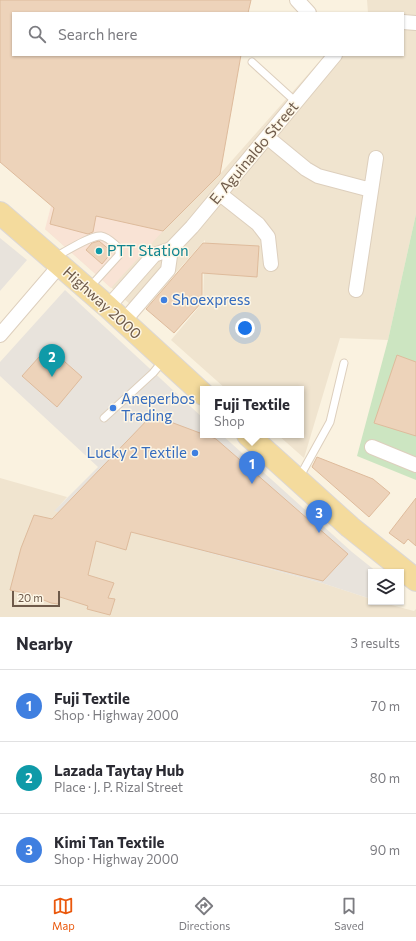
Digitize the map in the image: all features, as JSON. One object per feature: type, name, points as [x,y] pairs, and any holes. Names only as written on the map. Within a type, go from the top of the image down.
[{"type":"main road","name":"Highway 2000","points":[[0,213],[116,314],[200,391]]},
{"type":"main road","points":[[251,438],[350,527],[416,580]]},
{"type":"street","points":[[297,0],[307,12]]},
{"type":"street","points":[[404,22],[416,23]]},
{"type":"street","name":"E. Aguinaldo Street","points":[[116,314],[154,255],[171,249],[220,194],[334,56]]},
{"type":"street","points":[[267,137],[306,169],[318,176],[371,190]]},
{"type":"street","points":[[356,290],[376,158]]},
{"type":"street","points":[[220,194],[258,224],[268,237],[271,264]]},
{"type":"street","points":[[116,314],[168,270],[171,249]]},
{"type":"street","points":[[0,334],[57,262]]},
{"type":"street","points":[[372,447],[416,465]]},
{"type":"lane","points":[[252,62],[296,102]]},
{"type":"lane","points":[[57,262],[87,240],[99,236],[108,239],[119,248],[119,255],[88,290]]},
{"type":"lane","points":[[104,418],[153,373],[164,359]]},
{"type":"lane","points":[[298,481],[330,422],[344,364]]},
{"type":"shaded area","points":[[367,0],[416,0],[416,214],[388,340],[340,338],[304,458],[281,438],[304,438],[304,386],[223,386],[171,340],[203,302],[205,240],[140,313],[45,229],[220,174],[324,56],[404,56],[404,12],[368,12]]},
{"type":"shaded area","points":[[51,206],[163,231],[111,288],[45,229]]},
{"type":"shaded area","points":[[0,238],[27,260],[0,291]]},
{"type":"shaded area","points":[[65,290],[200,415],[200,438],[225,438],[352,552],[373,569],[368,569],[368,598],[325,584],[54,511],[98,467],[0,376],[0,362]]},
{"type":"shaded area","points":[[0,478],[67,497],[55,511],[325,584],[368,598],[368,605],[391,605],[414,611],[416,609],[416,617],[0,617]]},
{"type":"green space","points":[[416,214],[416,480],[357,456],[388,340]]},
{"type":"building","points":[[0,0],[251,0],[248,12],[12,12],[12,56],[241,56],[220,174],[163,231],[96,216],[93,232],[88,234],[50,224],[54,208],[0,162]]},
{"type":"building","name":"PTT Station","points":[[99,241],[112,252],[102,264],[86,250],[92,243]]},
{"type":"building","points":[[203,243],[259,246],[257,277],[202,273],[202,302],[174,333],[146,309]]},
{"type":"building","points":[[48,347],[82,377],[57,407],[22,376]]},
{"type":"building","points":[[397,355],[416,362],[416,436],[374,423]]},
{"type":"building","points":[[152,415],[200,433],[200,438],[216,439],[348,554],[323,581],[131,532],[126,550],[96,541],[88,575],[114,583],[108,598],[115,599],[110,615],[87,609],[88,606],[60,597],[58,604],[51,603],[29,594],[10,590],[21,548],[34,515],[52,519]]},
{"type":"building","points":[[317,457],[373,479],[390,493],[369,517],[312,467]]},
{"type":"building","points":[[416,498],[416,546],[408,539],[404,544],[389,533]]},
{"type":"place","name":"PTT Station","points":[[99,251]]},
{"type":"place","name":"Shoexpress","points":[[164,300]]},
{"type":"place","name":"Lazada Taytay Hub","points":[[52,377]]},
{"type":"place","name":"Aneperbos Trading","points":[[113,408]]},
{"type":"place","name":"Lucky 2 Textile","points":[[195,453]]},
{"type":"place","name":"Fuji Textile","points":[[252,484]]},
{"type":"place","name":"Kimi Tan Textile","points":[[319,533]]}]
